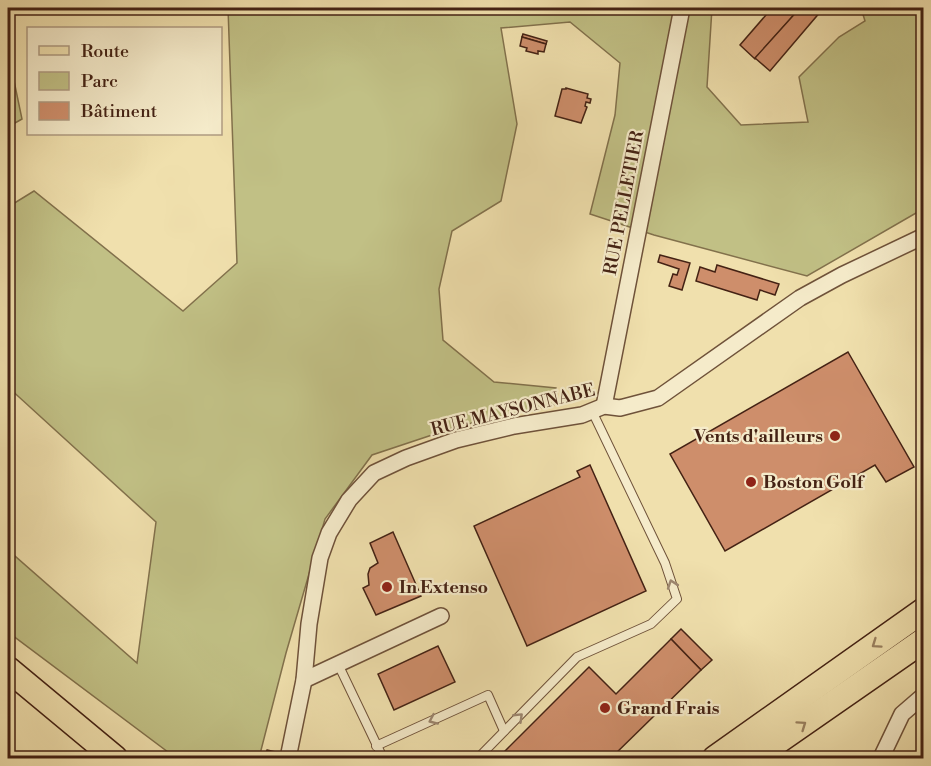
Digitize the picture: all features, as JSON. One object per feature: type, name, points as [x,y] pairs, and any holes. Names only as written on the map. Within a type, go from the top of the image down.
[{"type":"main road","points":[[715,759],[924,610]]},
{"type":"main road","points":[[754,759],[924,640]]},
{"type":"main road","points":[[8,669],[115,759]]},
{"type":"street","name":"RUE PELLETIER","points":[[598,408],[682,8]]},
{"type":"street","name":"RUE MAYSONNABE","points":[[288,759],[304,680],[309,624],[320,558],[329,532],[349,500],[374,473],[406,458],[456,440],[514,426],[582,415],[598,408],[620,408],[658,398],[800,298],[924,236]]},
{"type":"street","points":[[304,680],[441,616]]},
{"type":"street","points":[[880,759],[902,714],[924,695]]},
{"type":"lane","points":[[478,759],[577,657],[651,624],[677,599],[665,563],[598,408]]},
{"type":"lane","points":[[338,664],[382,759]]},
{"type":"lane","points":[[376,746],[488,695],[504,731]]},
{"type":"green space","points":[[228,8],[712,8],[707,87],[741,125],[808,122],[799,77],[839,37],[865,21],[861,8],[923,8],[923,209],[807,276],[654,235],[590,214],[615,115],[620,63],[570,22],[501,28],[517,124],[501,201],[452,231],[439,289],[443,340],[494,382],[556,388],[557,404],[459,426],[372,455],[325,519],[286,653],[259,758],[176,758],[8,632],[8,550],[137,663],[156,522],[8,387],[8,207],[34,191],[183,311],[237,263]]},
{"type":"green space","points":[[8,52],[22,119],[8,127]]},
{"type":"building","points":[[772,8],[800,8],[755,59],[740,45]]},
{"type":"building","points":[[800,8],[817,8],[821,11],[770,71],[755,58]]},
{"type":"building","points":[[523,34],[547,41],[546,44],[522,37]]},
{"type":"building","points":[[522,37],[546,44],[544,52],[538,51],[538,54],[526,51],[527,48],[520,46]]},
{"type":"building","points":[[562,89],[588,94],[587,98],[591,99],[590,103],[586,102],[587,107],[581,123],[555,116]]},
{"type":"building","points":[[660,255],[690,263],[682,290],[669,286],[673,274],[677,275],[679,269],[658,262]]},
{"type":"building","points":[[717,265],[779,284],[775,295],[760,290],[757,300],[696,281],[700,267],[715,272]]},
{"type":"building","points":[[848,352],[914,467],[886,482],[875,465],[725,551],[670,454]]},
{"type":"building","points":[[590,465],[646,591],[527,646],[474,526],[580,477],[577,471]]},
{"type":"building","points":[[393,532],[421,596],[376,615],[363,588],[369,585],[370,568],[378,563],[370,543]]},
{"type":"building","points":[[681,629],[712,660],[701,670],[671,639]]},
{"type":"building","name":"Grand Frais","points":[[671,639],[701,670],[611,758],[498,758],[589,667],[616,694]]},
{"type":"building","points":[[438,646],[455,682],[394,710],[378,674]]},
{"type":"building","points":[[267,750],[276,752],[274,758],[264,758]]},
{"type":"place","name":"Vents d'ailleurs","points":[[835,436]]},
{"type":"place","name":"Boston Golf","points":[[751,482]]},
{"type":"place","name":"In Extenso","points":[[387,587]]},
{"type":"place","name":"Grand Frais","points":[[605,708]]}]
